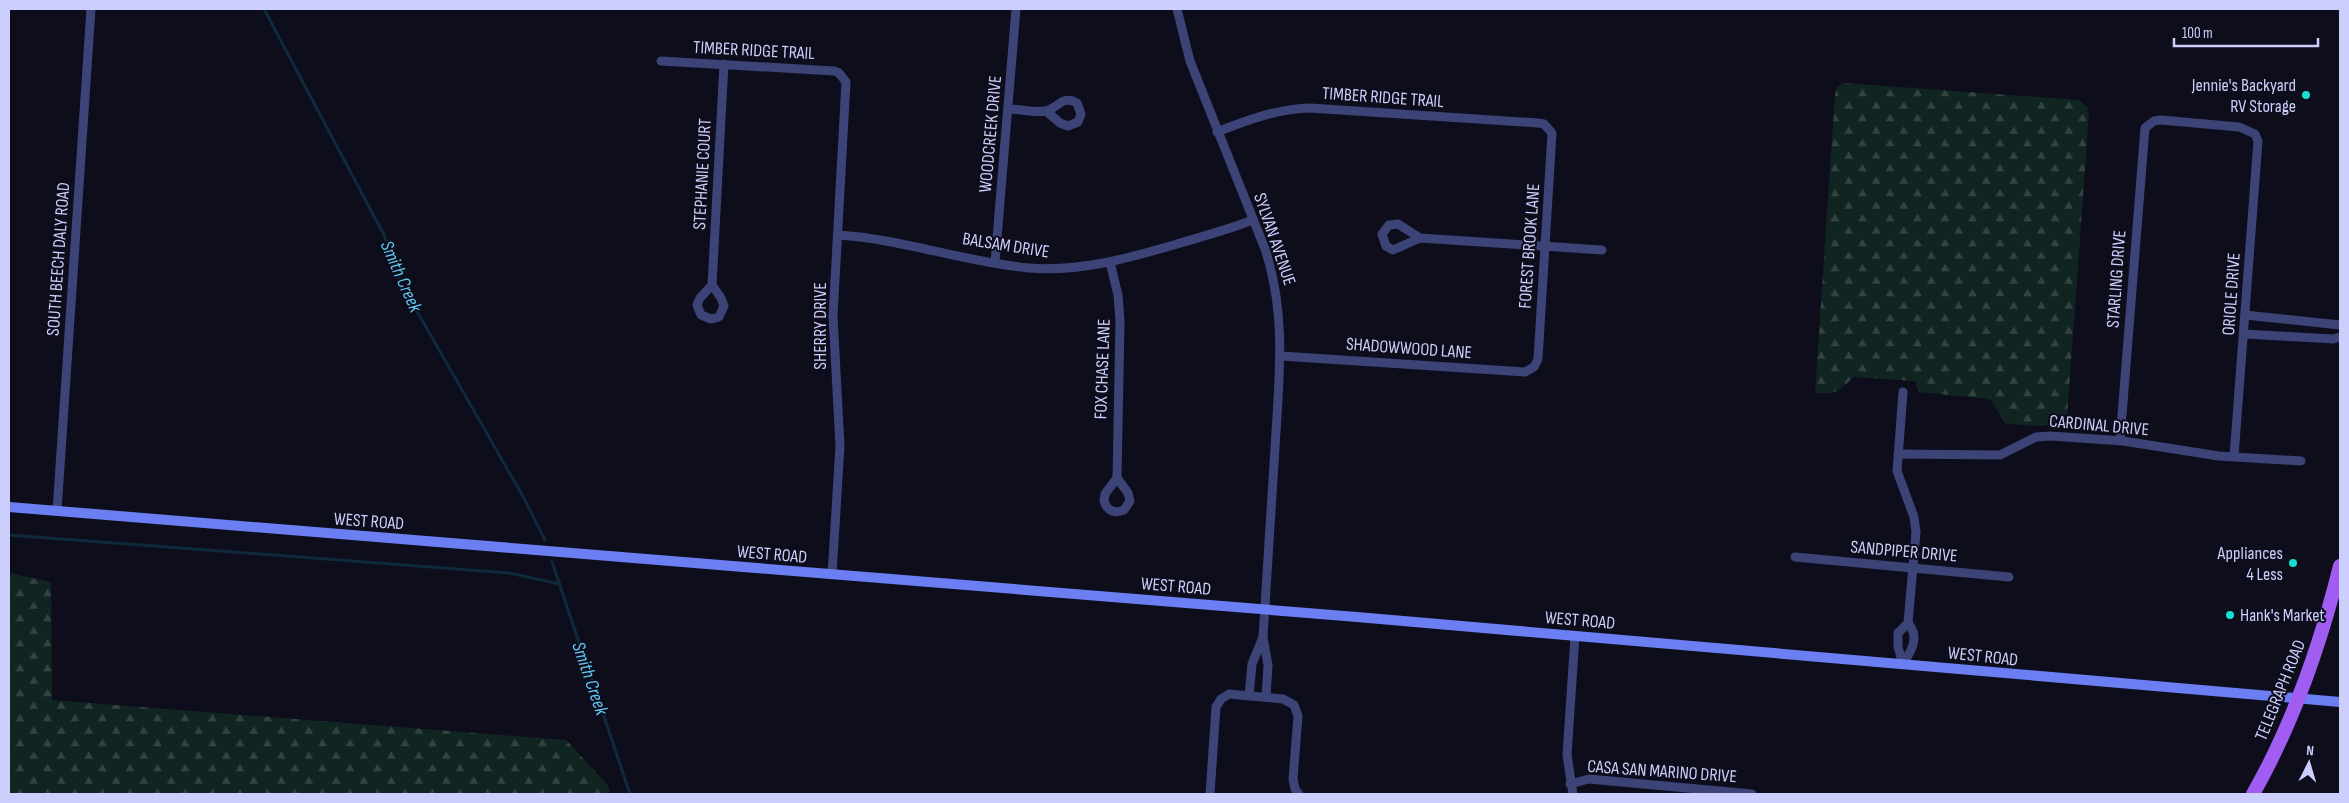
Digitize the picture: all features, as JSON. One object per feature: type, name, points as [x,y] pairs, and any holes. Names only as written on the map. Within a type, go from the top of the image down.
[{"type":"main road","name":"TELEGRAPH ROAD","points":[[2253,794],[2276,752],[2300,699],[2326,624],[2340,566]]},
{"type":"street","name":"SOUTH BEECH DALY ROAD","points":[[56,511],[91,9]]},
{"type":"street","name":"WOODCREEK DRIVE","points":[[995,262],[1016,9]]},
{"type":"street","name":"SYLVAN AVENUE","points":[[1177,9],[1190,61],[1265,249],[1276,288],[1281,356],[1263,636]]},
{"type":"street","name":"TIMBER RIDGE TRAIL","points":[[661,61],[834,71],[843,77]]},
{"type":"street","name":"STEPHANIE COURT","points":[[712,285],[724,64]]},
{"type":"street","name":"SHERRY DRIVE","points":[[832,575],[840,446],[834,326],[846,88],[843,77]]},
{"type":"street","points":[[1009,108],[1046,111]]},
{"type":"street","name":"TIMBER RIDGE TRAIL","points":[[1217,132],[1260,116],[1292,109],[1310,108],[1538,122],[1550,128]]},
{"type":"street","name":"ORIOLE DRIVE","points":[[2150,123],[2161,120],[2238,127],[2255,134],[2258,145],[2234,456]]},
{"type":"street","name":"STARLING DRIVE","points":[[2120,440],[2144,133],[2145,128],[2150,123]]},
{"type":"street","name":"FOREST BROOK LANE","points":[[1534,367],[1538,359],[1553,139],[1550,128]]},
{"type":"street","name":"BALSAM DRIVE","points":[[838,235],[889,240],[1026,268],[1064,269],[1110,262],[1253,220]]},
{"type":"street","points":[[1420,238],[1602,250]]},
{"type":"street","name":"FOX CHASE LANE","points":[[1110,262],[1118,295],[1120,321],[1117,478]]},
{"type":"street","points":[[2245,315],[2340,325]]},
{"type":"street","points":[[2244,334],[2333,339],[2340,337]]},
{"type":"street","name":"SHADOWWOOD LANE","points":[[1281,356],[1525,372],[1534,367]]},
{"type":"street","points":[[1903,392],[1897,471],[1916,525],[1908,623],[1898,633],[1898,647],[1903,664]]},
{"type":"street","name":"CARDINAL DRIVE","points":[[1898,454],[2000,455],[2036,437],[2120,440],[2181,451],[2301,461]]},
{"type":"street","name":"WEST ROAD","points":[[9,507],[1574,636],[2340,702]]},
{"type":"street","name":"SANDPIPER DRIVE","points":[[1795,557],[2009,577]]},
{"type":"street","points":[[1903,664],[1914,640],[1913,630],[1908,623]]},
{"type":"street","points":[[1250,696],[1252,664],[1263,636]]},
{"type":"street","points":[[1263,636],[1268,665],[1266,697]]},
{"type":"street","name":"CASA SAN MARINO DRIVE","points":[[1573,794],[1567,754],[1574,636]]},
{"type":"street","points":[[1210,794],[1216,707],[1221,699],[1229,694],[1289,701],[1297,710],[1293,779],[1295,789],[1299,794]]},
{"type":"street","name":"CASA SAN MARINO DRIVE","points":[[1570,784],[1589,779],[1752,794]]},
{"type":"green space","points":[[1844,83],[2079,100],[2088,108],[2067,417],[2061,421],[2047,425],[2006,424],[1990,399],[1919,392],[1915,381],[1853,377],[1845,386],[1832,393],[1815,392],[1835,94],[1837,87]]},
{"type":"green space","points":[[9,573],[51,582],[52,700],[566,740],[608,785],[610,794],[9,794]]},
{"type":"waterway","name":"Smith Creek","points":[[264,9],[384,235],[402,285],[525,500],[545,540]]},
{"type":"waterway","points":[[9,535],[509,573],[560,584]]},
{"type":"waterway","name":"Smith Creek","points":[[552,562],[630,794]]},
{"type":"place","name":"Jennie's Backyard RV Storage","points":[[2306,95]]},
{"type":"place","name":"Appliances 4 Less","points":[[2293,563]]},
{"type":"place","name":"Hank's Market","points":[[2230,615]]}]
